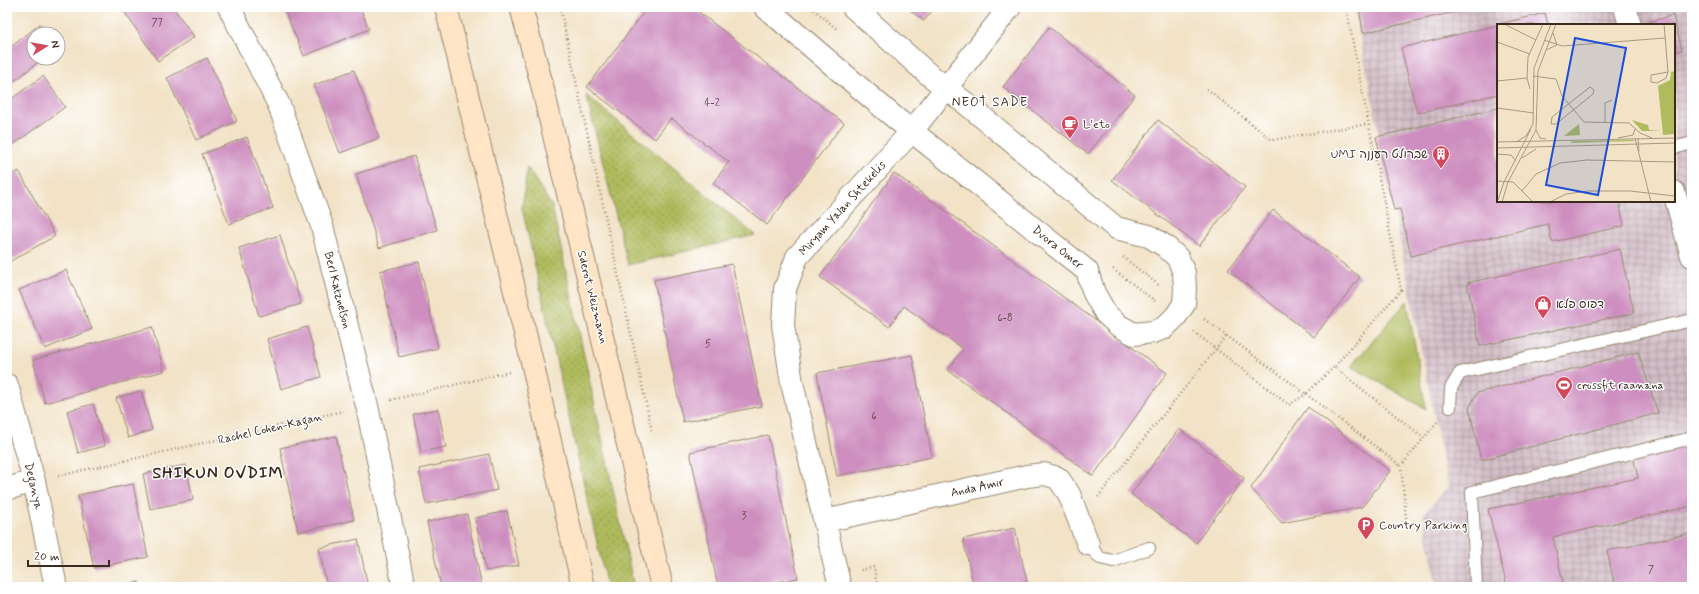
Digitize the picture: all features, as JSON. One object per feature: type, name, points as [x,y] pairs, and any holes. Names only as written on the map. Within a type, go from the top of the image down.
[{"type":"main road","points":[[446,7],[533,366],[583,587]]},
{"type":"main road","name":"Sderot Weizmann","points":[[521,7],[542,88],[662,587]]},
{"type":"street","name":"Berl Katznelson","points":[[229,7],[279,105],[319,218],[366,406],[404,587]]},
{"type":"street","name":"Dvora Omer","points":[[765,7],[912,131],[1087,271],[1094,294],[1106,314],[1118,325],[1134,334],[1153,332],[1164,328],[1176,316],[1184,304],[1185,289],[1184,273],[1178,258],[1165,246],[1149,236],[1116,228],[946,89],[853,7]]},
{"type":"street","name":"Miryam Yalan Shtekelis","points":[[840,587],[792,383],[783,325],[785,289],[797,257],[912,131],[1010,7]]},
{"type":"street","points":[[1625,7],[1630,24]]},
{"type":"street","points":[[1675,196],[1692,256]]},
{"type":"street","name":"Deganya","points":[[7,385],[34,481],[56,587]]},
{"type":"street","name":"Anda Amir","points":[[825,521],[1027,476],[1044,474],[1058,478],[1069,494],[1088,544]]},
{"type":"street","points":[[7,489],[34,481]]},
{"type":"lane","points":[[1675,148],[1692,143]]},
{"type":"lane","points":[[1450,407],[1451,388],[1460,373],[1692,320]]},
{"type":"lane","points":[[1476,587],[1472,492],[1692,438]]},
{"type":"lane","points":[[1088,544],[1100,558],[1113,561],[1149,548]]},
{"type":"path","points":[[560,7],[653,432]]},
{"type":"path","points":[[1346,7],[1401,290],[1334,368],[1424,438]]},
{"type":"path","points":[[1207,89],[1272,140],[1368,124]]},
{"type":"path","points":[[1078,521],[1226,336]]},
{"type":"path","name":"Rachel Cohen-Kagan","points":[[34,481],[366,406],[533,366]]},
{"type":"path","points":[[1288,405],[1306,394],[1401,466]]},
{"type":"path","points":[[1406,518],[1401,466],[1450,407]]},
{"type":"shaded area","points":[[1354,7],[1692,7],[1692,587],[1437,587],[1423,515],[1448,486]]},
{"type":"green space","points":[[586,95],[755,235],[628,265]]},
{"type":"green space","points":[[527,167],[552,206],[634,587],[607,587],[522,208]]},
{"type":"green space","points":[[1407,301],[1426,409],[1351,366]]},
{"type":"building","points":[[121,7],[173,7],[194,37],[158,61]]},
{"type":"building","points":[[283,7],[360,7],[369,29],[304,56]]},
{"type":"building","points":[[648,7],[692,7],[844,123],[767,225],[713,183],[729,162],[671,118],[655,139],[587,87]]},
{"type":"building","points":[[906,7],[935,7],[924,21]]},
{"type":"building","points":[[1359,7],[1472,7],[1472,8],[1363,33]]},
{"type":"building","points":[[1545,13],[1548,24],[1499,24]]},
{"type":"building","points":[[1673,15],[1682,50],[1675,52],[1675,24],[1649,24],[1649,22]]},
{"type":"building","points":[[1497,25],[1497,94],[1417,113],[1401,48]]},
{"type":"building","points":[[1049,27],[1135,95],[1088,154],[1003,87]]},
{"type":"building","points":[[26,35],[26,66],[33,66],[7,87],[7,50]]},
{"type":"building","points":[[207,58],[237,121],[196,140],[167,78]]},
{"type":"building","points":[[354,70],[379,138],[340,153],[314,85]]},
{"type":"building","points":[[43,76],[65,107],[7,149],[7,102]]},
{"type":"building","name":"UMI שברולט רעננה","points":[[1497,108],[1497,202],[1619,202],[1624,226],[1552,242],[1548,224],[1411,256],[1400,209],[1394,210],[1376,137]]},
{"type":"building","points":[[1158,120],[1245,187],[1199,246],[1112,180]]},
{"type":"building","points":[[247,137],[273,208],[229,224],[202,154]]},
{"type":"building","points":[[414,156],[437,230],[379,248],[356,174]]},
{"type":"building","points":[[19,171],[55,236],[7,263],[7,177]]},
{"type":"building","points":[[894,173],[1167,373],[1093,476],[948,370],[963,349],[904,306],[889,327],[820,277]]},
{"type":"building","points":[[1273,210],[1360,277],[1314,337],[1228,270]]},
{"type":"building","points":[[280,235],[301,304],[259,316],[239,248]]},
{"type":"building","points":[[1620,249],[1634,313],[1480,346],[1467,283]]},
{"type":"building","points":[[419,262],[438,348],[399,357],[380,271]]},
{"type":"building","points":[[732,264],[762,406],[683,422],[654,280]]},
{"type":"building","points":[[66,270],[92,329],[45,349],[19,290]]},
{"type":"building","points":[[152,327],[164,371],[45,403],[33,360]]},
{"type":"building","points":[[307,327],[321,377],[281,389],[267,339]]},
{"type":"building","name":"crossfit raanana","points":[[1638,352],[1658,413],[1481,460],[1469,408],[1477,393]]},
{"type":"building","points":[[912,355],[932,457],[837,476],[817,373]]},
{"type":"building","points":[[141,391],[152,430],[128,438],[116,398]]},
{"type":"building","points":[[93,404],[105,446],[78,453],[67,411]]},
{"type":"building","points":[[1308,407],[1390,471],[1362,507],[1282,523],[1251,488]]},
{"type":"building","points":[[438,409],[446,447],[421,452],[413,414]]},
{"type":"building","points":[[1179,429],[1244,478],[1196,543],[1131,494]]},
{"type":"building","points":[[768,435],[798,578],[753,587],[718,587],[690,452]]},
{"type":"building","points":[[336,436],[354,520],[298,532],[280,448]]},
{"type":"building","points":[[1686,444],[1692,470],[1692,506],[1553,537],[1564,587],[1507,587],[1488,509],[1638,478],[1633,456]]},
{"type":"building","points":[[489,454],[497,490],[426,504],[419,469]]},
{"type":"building","points":[[186,465],[193,500],[150,509],[143,474]]},
{"type":"building","points":[[133,484],[148,557],[94,568],[78,495]]},
{"type":"building","points":[[507,511],[519,565],[486,571],[475,518]]},
{"type":"building","points":[[467,514],[482,587],[441,587],[427,522]]},
{"type":"building","points":[[1015,528],[1027,582],[1002,587],[974,587],[963,539]]},
{"type":"building","points":[[1692,533],[1692,587],[1615,587],[1607,551]]},
{"type":"building","points":[[358,539],[368,587],[327,587],[319,548]]},
{"type":"building","points":[[139,582],[139,587],[118,587],[118,586]]},
{"type":"place","name":"L'eto","points":[[1070,139]]},
{"type":"place","name":"UMI שברולט רעננה","points":[[1441,169]]},
{"type":"place","name":"דפוס פלא","points":[[1543,319]]},
{"type":"place","name":"crossfit raanana","points":[[1564,400]]},
{"type":"place","name":"Country Parking","points":[[1366,540]]},
{"type":"district","name":"NEOT SADE","points":[[990,101]]},
{"type":"district","name":"SHIKUN OVDIM","points":[[218,472]]}]
